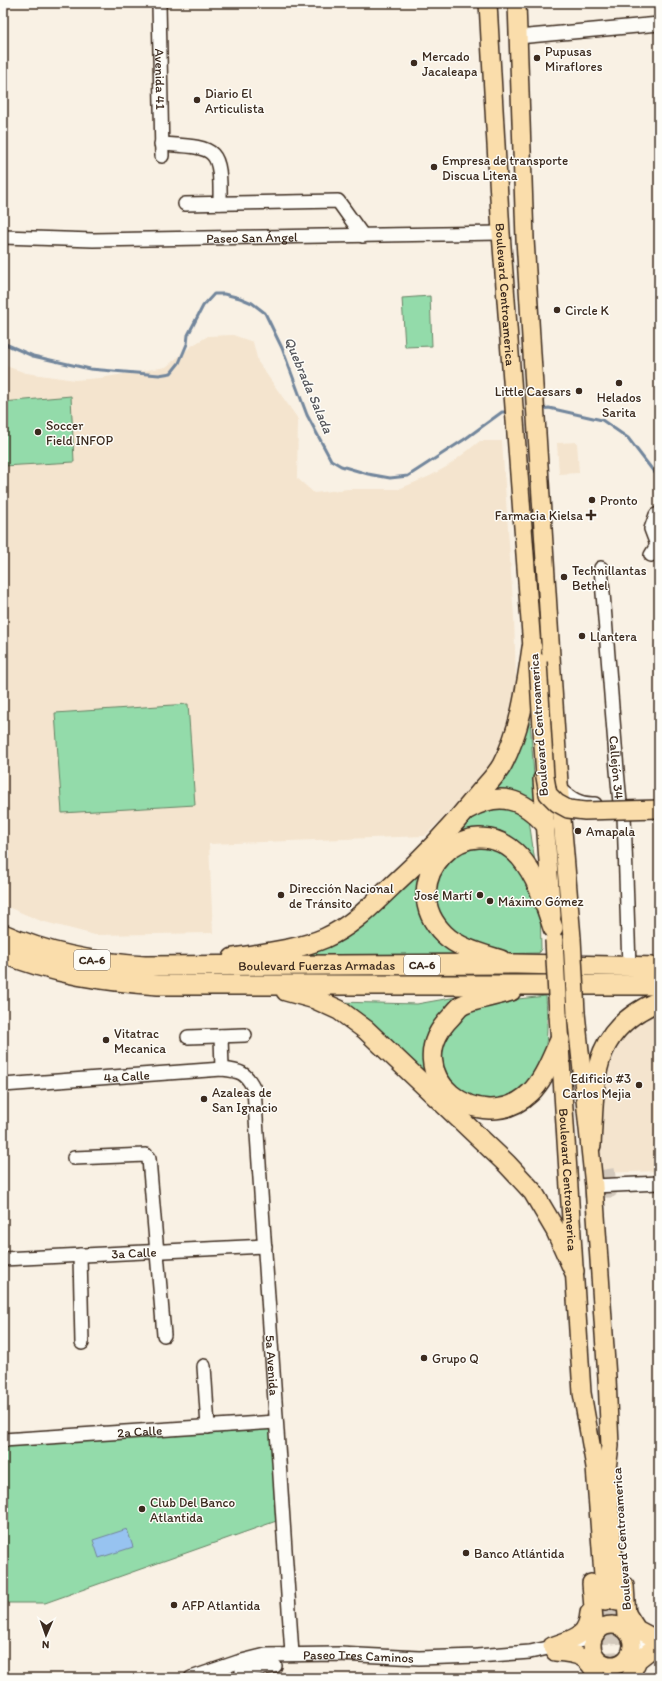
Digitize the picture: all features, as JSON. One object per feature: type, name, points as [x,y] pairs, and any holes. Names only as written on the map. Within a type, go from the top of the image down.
[{"type":"highway","points":[[185,968],[306,945],[325,938],[362,915],[421,860],[465,811],[502,766],[515,732],[535,655]]},
{"type":"highway","points":[[465,811],[481,802],[499,799],[517,802],[554,821]]},
{"type":"highway","points":[[516,964],[492,957],[455,942],[444,934],[434,923],[428,910],[428,878],[432,867],[451,846],[470,839],[495,841],[508,847],[520,857],[539,890],[554,934]]},
{"type":"highway","name":"Boulevard Fuerzas Armadas","points":[[3,934],[41,949],[130,966],[185,968],[516,964],[659,967]]},
{"type":"highway","name":"Boulevard Fuerzas Armadas","points":[[3,953],[53,970],[103,980],[158,985],[659,985]]},
{"type":"highway","points":[[249,984],[315,999],[339,1010],[366,1030],[507,1164],[528,1187],[556,1231],[574,1271]]},
{"type":"highway","points":[[528,985],[462,1006],[443,1025],[436,1037],[432,1064],[435,1076],[450,1096],[467,1104],[487,1109],[505,1108],[531,1093],[547,1067],[560,1040]]},
{"type":"highway","points":[[591,1145],[595,1080],[601,1052],[616,1028],[640,1009],[659,1001]]},
{"type":"main road","name":"Boulevard Centroamerica","points":[[488,3],[501,233],[535,655],[554,821],[572,938],[576,1013],[591,1145],[610,1446],[608,1468],[616,1606]]},
{"type":"main road","points":[[511,3],[513,47],[519,69]]},
{"type":"main road","name":"Boulevard Centroamerica","points":[[516,3],[525,239],[559,788],[554,821],[554,934],[582,1393],[616,1606],[630,1645],[630,1678]]},
{"type":"main road","points":[[535,655],[545,777],[548,794],[557,803],[568,809],[585,811],[659,809]]},
{"type":"main road","name":"Boulevard Centroamerica","points":[[591,1446],[584,1465],[597,1678]]},
{"type":"main road","points":[[554,1649],[578,1636],[585,1630],[589,1616],[591,1581]]},
{"type":"main road","points":[[616,1606],[637,1629],[655,1643],[638,1660],[630,1678]]},
{"type":"main road","points":[[618,1625],[630,1645],[624,1661],[612,1665],[600,1662],[594,1645],[605,1626],[618,1625]]},
{"type":"main road","points":[[554,1649],[583,1657],[591,1664],[597,1678]]},
{"type":"street","name":"Avenida 41","points":[[158,3],[161,150],[200,147],[214,155],[221,172],[220,203]]},
{"type":"street","points":[[518,37],[659,24]]},
{"type":"street","points":[[185,204],[338,201],[363,236]]},
{"type":"street","name":"Paseo San Ángel","points":[[3,237],[93,240],[501,233]]},
{"type":"street","points":[[651,556],[658,545],[651,529],[656,515],[659,514]]},
{"type":"street","name":"Callejón 34","points":[[601,568],[622,809],[629,967]]},
{"type":"street","points":[[559,788],[572,799],[584,804],[659,814]]},
{"type":"street","points":[[554,821],[659,802]]},
{"type":"street","points":[[188,1037],[245,1034]]},
{"type":"street","points":[[221,1036],[222,1069]]},
{"type":"street","name":"4a Calle","points":[[3,1085],[222,1069],[237,1070],[248,1077]]},
{"type":"street","name":"5a Avenida","points":[[248,1077],[254,1089],[292,1654]]},
{"type":"street","points":[[74,1158],[148,1156],[164,1335]]},
{"type":"street","points":[[594,1186],[659,1183]]},
{"type":"street","name":"3a Calle","points":[[3,1259],[265,1246]]},
{"type":"street","points":[[80,1255],[82,1343]]},
{"type":"street","points":[[204,1366],[208,1427]]},
{"type":"street","name":"2a Calle","points":[[3,1440],[276,1422]]},
{"type":"street","points":[[630,1645],[655,1643]]},
{"type":"street","name":"Paseo Tres Caminos","points":[[191,1678],[275,1666],[292,1654],[339,1654],[419,1658],[477,1656],[554,1649],[579,1651],[594,1645]]},
{"type":"shaded area","points":[[233,335],[253,342],[258,362],[298,419],[297,478],[314,493],[348,489],[399,489],[430,476],[448,466],[480,441],[502,441],[514,617],[517,711],[499,760],[425,836],[209,844],[213,933],[95,935],[41,921],[3,905],[3,365],[26,373],[75,380],[100,378],[166,367],[193,345],[208,336]]},
{"type":"shaded area","points":[[577,442],[579,473],[559,474],[557,443]]},
{"type":"shaded area","points":[[659,1005],[659,1171],[602,1173],[597,1162],[601,1087],[615,1053],[629,1028]]},
{"type":"green space","points":[[430,296],[432,346],[405,347],[402,298]]},
{"type":"green space","name":"Soccer Field INFOP","points":[[71,396],[74,462],[3,466],[3,402]]},
{"type":"green space","points":[[188,704],[195,805],[62,813],[55,713]]},
{"type":"green space","points":[[530,719],[536,806],[490,798],[514,764]]},
{"type":"green space","points":[[506,802],[529,820],[537,877],[518,850],[456,840],[420,895],[471,956],[268,957],[322,943],[470,815]]},
{"type":"green space","points":[[467,843],[507,849],[540,906],[541,948],[539,953],[498,954],[472,947],[436,921],[436,866]]},
{"type":"green space","points":[[462,996],[455,1007],[440,1046],[461,1015],[499,1001],[546,996],[547,1035],[541,1064],[531,1080],[508,1104],[440,1094],[337,1002],[417,1004]]},
{"type":"green space","name":"Club Del Banco Atlantida","points":[[276,1424],[282,1519],[45,1603],[3,1603],[3,1443]]},
{"type":"water","points":[[127,1529],[133,1547],[99,1558],[93,1540]]},
{"type":"waterway","name":"Quebrada Salada","points":[[3,343],[33,356],[90,369],[159,375],[171,373],[179,363],[187,344],[188,335],[203,306],[214,294],[224,294],[240,298],[252,303],[265,313],[282,348],[307,415],[331,460],[341,466],[368,474],[390,478],[408,476],[465,439],[502,412],[508,412]]},
{"type":"waterway","name":"Quebrada Salada","points":[[542,409],[549,408],[602,420],[628,438],[654,472],[659,474]]},
{"type":"tunnel","points":[[565,1192],[611,1191],[608,1169]]},
{"type":"tunnel","points":[[605,1602],[610,1678]]},
{"type":"tunnel","points":[[617,1602],[622,1678]]},
{"type":"place","name":"Pupusas Miraflores","points":[[537,58]]},
{"type":"place","name":"Mercado Jacaleapa","points":[[414,63]]},
{"type":"place","name":"Diario El Articulista","points":[[197,100]]},
{"type":"place","name":"Empresa de transporte Discua Litena","points":[[434,167]]},
{"type":"place","name":"Circle K","points":[[557,310]]},
{"type":"place","name":"Helados Sarita","points":[[619,383]]},
{"type":"place","name":"Little Caesars","points":[[579,391]]},
{"type":"place","name":"Soccer Field INFOP","points":[[38,432]]},
{"type":"place","name":"Pronto","points":[[592,500]]},
{"type":"place","name":"Farmacia Kielsa","points":[[591,515]]},
{"type":"place","name":"Technillantas Bethel","points":[[564,577]]},
{"type":"place","name":"Llantera","points":[[582,636]]},
{"type":"place","name":"Amapala","points":[[578,831]]},
{"type":"place","name":"Dirección Nacional de Tránsito","points":[[281,895]]},
{"type":"place","name":"José Martí","points":[[480,895]]},
{"type":"place","name":"Máximo Gómez","points":[[490,901]]},
{"type":"place","name":"Vitatrac Mecanica","points":[[106,1040]]},
{"type":"place","name":"Edificio #3 Carlos Mejia","points":[[639,1085]]},
{"type":"place","name":"Azaleas de San Ignacio","points":[[204,1099]]},
{"type":"place","name":"Grupo Q","points":[[424,1358]]},
{"type":"place","name":"Club Del Banco Atlantida","points":[[142,1509]]},
{"type":"place","name":"Banco Atlántida","points":[[466,1553]]},
{"type":"place","name":"AFP Atlantida","points":[[174,1605]]}]
